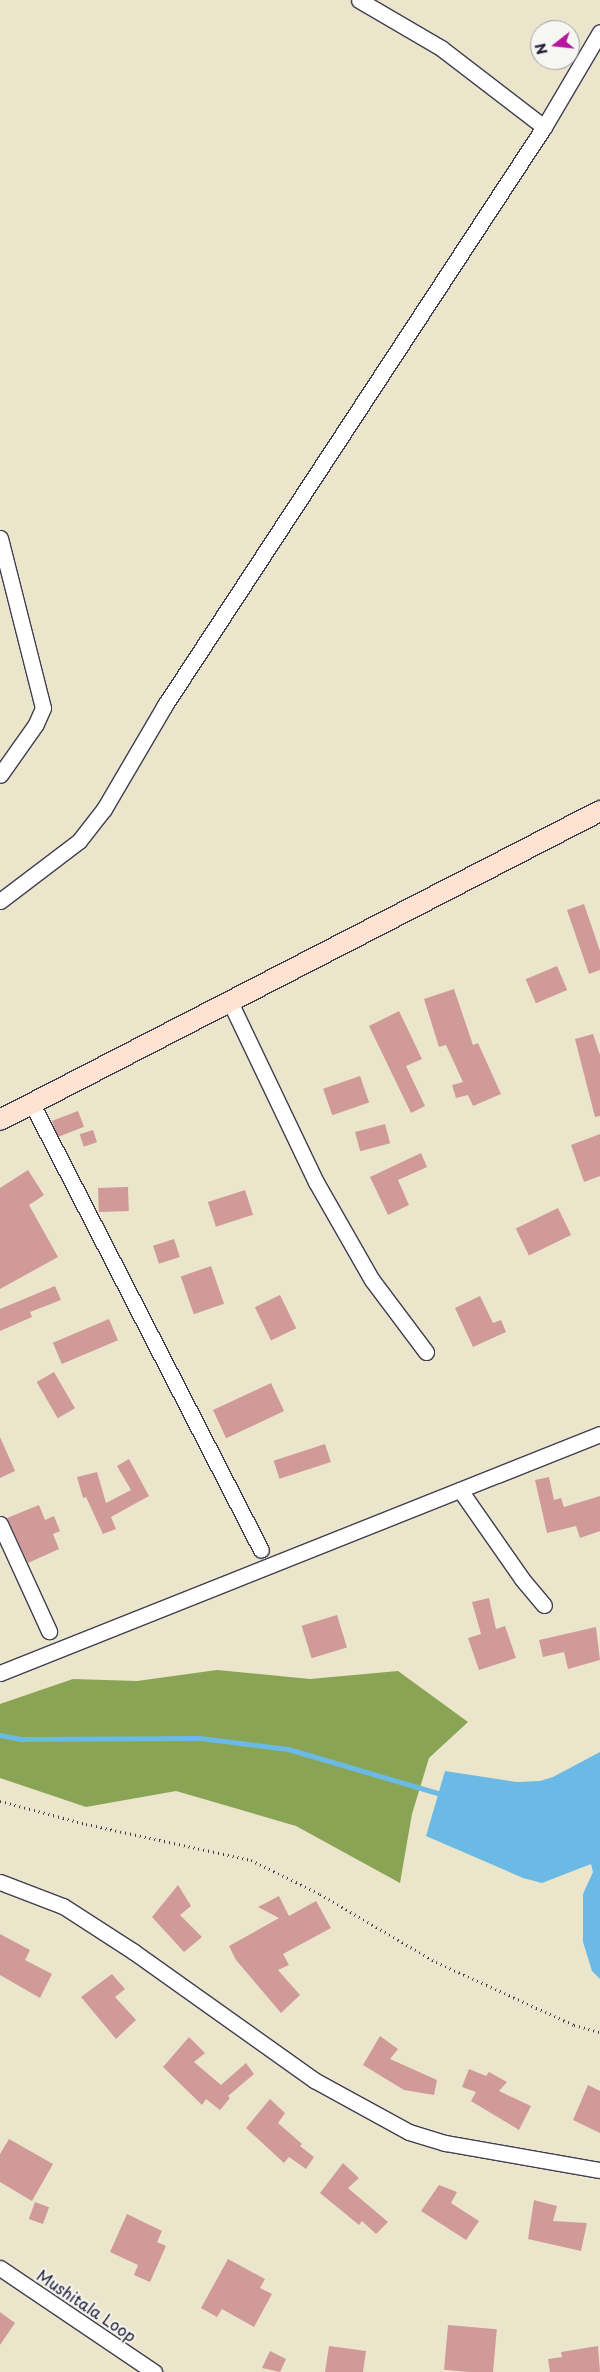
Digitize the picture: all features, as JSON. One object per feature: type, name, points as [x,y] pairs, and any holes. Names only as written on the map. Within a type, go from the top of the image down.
[{"type":"main road","points":[[0,1120],[231,1004],[600,811]]},
{"type":"street","points":[[359,0],[442,48],[544,127]]},
{"type":"street","points":[[0,901],[80,841],[104,809],[165,705],[544,127],[600,32]]},
{"type":"street","points":[[0,538],[43,708],[36,724],[0,775]]},
{"type":"street","points":[[231,1004],[316,1182],[372,1280],[426,1352]]},
{"type":"street","points":[[32,1104],[261,1550]]},
{"type":"street","points":[[0,1673],[600,1434]]},
{"type":"street","points":[[460,1490],[522,1579],[544,1605]]},
{"type":"street","points":[[0,1524],[49,1631]]},
{"type":"street","points":[[0,1882],[63,1906],[134,1952],[314,2080],[409,2132],[444,2143],[600,2170]]},
{"type":"street","name":"Mushitala Loop","points":[[0,2268],[154,2372]]},
{"type":"path","points":[[0,1801],[86,1824],[251,1860],[320,1894],[436,1962],[574,2026],[600,2032]]},
{"type":"green space","points":[[217,1670],[310,1679],[398,1671],[468,1722],[429,1758],[412,1814],[400,1883],[296,1826],[176,1791],[86,1807],[0,1778],[0,1704],[73,1679],[137,1681]]},
{"type":"water","points":[[600,1752],[600,1979],[592,1971],[583,1942],[583,1894],[593,1872],[591,1864],[542,1883],[523,1878],[426,1836],[445,1771],[517,1782],[540,1781],[553,1777]]},
{"type":"building","points":[[584,904],[600,951],[600,970],[589,974],[567,910]]},
{"type":"building","points":[[557,966],[567,990],[536,1003],[526,979]]},
{"type":"building","points":[[454,989],[473,1045],[478,1043],[501,1094],[473,1106],[468,1095],[456,1098],[452,1085],[463,1082],[446,1045],[439,1047],[424,999]]},
{"type":"building","points":[[399,1011],[422,1059],[406,1066],[425,1106],[411,1113],[369,1026]]},
{"type":"building","points":[[593,1034],[600,1055],[600,1116],[595,1117],[575,1039]]},
{"type":"building","points":[[360,1076],[369,1102],[332,1115],[323,1089]]},
{"type":"building","points":[[78,1111],[84,1127],[58,1137],[52,1121]]},
{"type":"building","points":[[385,1124],[390,1143],[360,1151],[355,1132]]},
{"type":"building","points":[[93,1130],[97,1142],[84,1147],[80,1134]]},
{"type":"building","points":[[600,1134],[600,1176],[584,1182],[571,1145]]},
{"type":"building","points":[[421,1153],[427,1167],[398,1180],[409,1205],[388,1215],[370,1177]]},
{"type":"building","points":[[28,1170],[44,1195],[29,1205],[58,1257],[0,1289],[0,1188]]},
{"type":"building","points":[[128,1187],[129,1211],[99,1212],[98,1188]]},
{"type":"building","points":[[245,1190],[253,1215],[216,1227],[208,1202]]},
{"type":"building","points":[[558,1208],[571,1235],[529,1256],[516,1229]]},
{"type":"building","points":[[174,1239],[180,1257],[159,1264],[153,1246]]},
{"type":"building","points":[[211,1266],[224,1304],[194,1314],[181,1276]]},
{"type":"building","points":[[55,1286],[61,1300],[30,1312],[32,1317],[0,1331],[0,1309]]},
{"type":"building","points":[[280,1295],[296,1328],[271,1341],[255,1307]]},
{"type":"building","points":[[480,1296],[493,1323],[501,1320],[506,1332],[473,1347],[455,1308]]},
{"type":"building","points":[[109,1319],[118,1340],[62,1364],[53,1343]]},
{"type":"building","points":[[54,1372],[75,1408],[58,1418],[37,1382]]},
{"type":"building","points":[[271,1383],[284,1411],[226,1438],[213,1410]]},
{"type":"building","points":[[0,1437],[15,1471],[0,1478]]},
{"type":"building","points":[[325,1444],[331,1462],[280,1479],[274,1461]]},
{"type":"building","points":[[129,1459],[149,1496],[111,1517],[116,1529],[103,1534],[86,1497],[83,1498],[77,1477],[97,1472],[106,1503],[131,1490],[117,1466]]},
{"type":"building","points":[[549,1477],[554,1500],[561,1498],[564,1507],[600,1496],[600,1531],[580,1538],[576,1526],[547,1533],[535,1480]]},
{"type":"building","points":[[39,1505],[45,1520],[54,1516],[60,1531],[53,1534],[59,1549],[28,1563],[7,1518]]},
{"type":"building","points":[[489,1598],[496,1629],[505,1626],[516,1658],[479,1670],[468,1638],[481,1634],[472,1602]]},
{"type":"building","points":[[337,1615],[347,1648],[312,1658],[302,1626]]},
{"type":"building","points":[[596,1627],[600,1660],[568,1669],[564,1652],[543,1657],[539,1640]]},
{"type":"building","points":[[178,1885],[191,1906],[180,1915],[202,1937],[184,1952],[152,1917]]},
{"type":"building","points":[[279,1896],[289,1916],[316,1901],[331,1928],[283,1954],[289,1965],[278,1970],[300,1995],[281,2013],[236,1960],[229,1946],[279,1918],[258,1907]]},
{"type":"building","points":[[0,1934],[30,1950],[25,1960],[52,1974],[40,1998],[0,1975]]},
{"type":"building","points":[[112,1974],[125,1989],[115,1997],[136,2020],[116,2039],[81,1997]]},
{"type":"building","points":[[380,2036],[398,2049],[390,2059],[437,2080],[434,2095],[404,2090],[363,2065]]},
{"type":"building","points":[[189,2037],[205,2053],[194,2062],[221,2085],[246,2063],[254,2074],[228,2096],[230,2098],[220,2110],[206,2099],[202,2105],[163,2067]]},
{"type":"building","points":[[469,2069],[486,2076],[489,2072],[507,2082],[499,2091],[531,2106],[519,2130],[471,2101],[476,2092],[462,2087]]},
{"type":"building","points":[[588,2085],[600,2091],[600,2133],[573,2120]]},
{"type":"building","points":[[270,2099],[285,2113],[278,2123],[302,2144],[300,2146],[314,2157],[306,2169],[289,2157],[284,2163],[246,2128]]},
{"type":"building","points":[[9,2139],[53,2164],[32,2201],[0,2182],[0,2154]]},
{"type":"building","points":[[343,2163],[359,2178],[348,2188],[388,2222],[376,2234],[362,2221],[359,2225],[320,2193]]},
{"type":"building","points":[[439,2185],[457,2192],[451,2203],[479,2221],[466,2240],[421,2211]]},
{"type":"building","points":[[534,2200],[557,2206],[553,2221],[587,2223],[581,2251],[528,2239]]},
{"type":"building","points":[[35,2202],[49,2207],[43,2224],[29,2219]]},
{"type":"building","points":[[127,2214],[162,2231],[157,2242],[166,2246],[150,2282],[134,2275],[138,2265],[110,2252]]},
{"type":"building","points":[[228,2259],[265,2279],[260,2288],[272,2294],[254,2327],[222,2309],[217,2317],[201,2308]]},
{"type":"building","points":[[0,2312],[15,2323],[0,2345]]},
{"type":"building","points":[[448,2325],[497,2329],[493,2372],[444,2370]]},
{"type":"building","points":[[329,2346],[366,2351],[363,2372],[325,2372]]},
{"type":"building","points":[[598,2346],[600,2372],[550,2372],[548,2359],[562,2357],[561,2352]]},
{"type":"building","points":[[270,2351],[286,2359],[280,2372],[262,2368]]},
{"type":"waterway","points":[[0,1735],[21,1739],[200,1738],[288,1749],[444,1795]]}]
